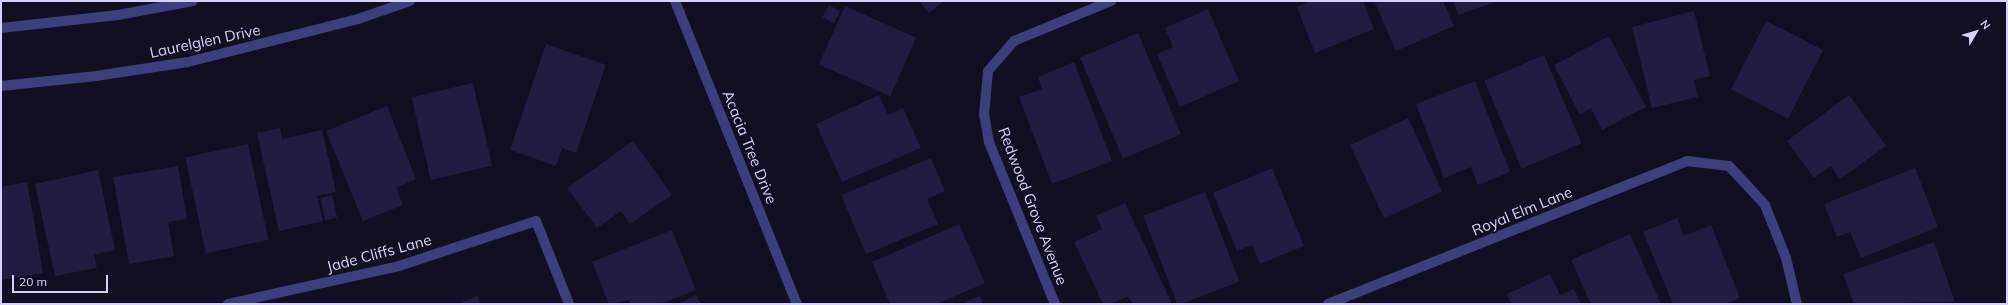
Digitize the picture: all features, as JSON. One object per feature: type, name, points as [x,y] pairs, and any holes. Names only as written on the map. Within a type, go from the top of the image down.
[{"type":"street","points":[[1,28],[118,15],[193,1]]},
{"type":"street","name":"Laurelglen Drive","points":[[1,86],[96,76],[188,62],[350,21],[410,1]]},
{"type":"street","name":"Acacia Tree Drive","points":[[675,1],[797,304]]},
{"type":"street","name":"Redwood Grove Avenue","points":[[1055,304],[989,142],[984,115],[988,71],[1014,40],[1111,1]]},
{"type":"street","name":"Royal Elm Lane","points":[[1328,304],[1688,161],[1729,166],[1765,205],[1786,258],[1797,304]]},
{"type":"street","name":"Jade Cliffs Lane","points":[[228,304],[399,266],[536,221],[569,304]]},
{"type":"building","points":[[919,1],[944,1],[929,13]]},
{"type":"building","points":[[1310,1],[1363,1],[1374,29],[1315,53],[1297,7]]},
{"type":"building","points":[[1374,1],[1443,1],[1454,26],[1396,51]]},
{"type":"building","points":[[1453,1],[1499,1],[1458,15]]},
{"type":"building","points":[[829,5],[840,11],[834,24],[822,17]]},
{"type":"building","points":[[845,6],[916,38],[890,96],[819,64]]},
{"type":"building","points":[[1208,9],[1239,81],[1180,107],[1157,54],[1173,47],[1165,28]]},
{"type":"building","points":[[1694,11],[1710,76],[1694,80],[1698,97],[1652,108],[1632,27]]},
{"type":"building","points":[[1766,21],[1823,50],[1788,119],[1731,90]]},
{"type":"building","points":[[1138,33],[1181,134],[1123,159],[1080,58]]},
{"type":"building","points":[[1609,36],[1646,107],[1602,130],[1591,108],[1580,115],[1554,65]]},
{"type":"building","points":[[546,44],[606,65],[576,153],[562,148],[556,166],[510,150]]},
{"type":"building","points":[[1544,55],[1582,143],[1522,169],[1484,80]]},
{"type":"building","points":[[1074,62],[1112,161],[1052,184],[1019,97],[1042,89],[1038,77]]},
{"type":"building","points":[[1475,81],[1510,172],[1478,185],[1471,167],[1444,178],[1416,104]]},
{"type":"building","points":[[473,83],[492,166],[431,180],[412,97]]},
{"type":"building","points":[[879,95],[888,115],[903,108],[921,148],[842,182],[816,124]]},
{"type":"building","points":[[1849,95],[1886,146],[1840,179],[1831,166],[1814,178],[1787,141]]},
{"type":"building","points":[[387,106],[416,179],[396,188],[403,205],[363,221],[326,131]]},
{"type":"building","points":[[1408,118],[1442,191],[1384,218],[1350,145]]},
{"type":"building","points":[[280,128],[282,139],[322,130],[336,192],[317,196],[323,221],[279,231],[257,133]]},
{"type":"building","points":[[633,141],[672,195],[630,224],[621,211],[597,228],[567,188]]},
{"type":"building","points":[[248,144],[268,240],[206,253],[185,157]]},
{"type":"building","points":[[931,158],[945,191],[927,199],[938,224],[866,254],[841,195]]},
{"type":"building","points":[[178,166],[187,219],[168,222],[174,256],[129,264],[113,177]]},
{"type":"building","points":[[1272,168],[1304,246],[1260,264],[1252,245],[1237,251],[1213,193]]},
{"type":"building","points":[[1915,168],[1938,227],[1861,258],[1850,232],[1837,237],[1824,204]]},
{"type":"building","points":[[98,170],[115,250],[94,255],[97,268],[55,276],[35,184]]},
{"type":"building","points":[[27,182],[43,273],[1,280],[1,187]]},
{"type":"building","points":[[1205,192],[1239,282],[1181,304],[1177,304],[1143,216]]},
{"type":"building","points":[[332,195],[337,217],[325,220],[320,198]]},
{"type":"building","points":[[1125,203],[1172,304],[1132,304],[1128,296],[1111,304],[1103,304],[1074,242],[1102,229],[1096,216]]},
{"type":"building","points":[[1677,218],[1684,236],[1711,225],[1740,298],[1725,304],[1673,304],[1643,232]]},
{"type":"building","points":[[959,224],[985,283],[937,304],[890,304],[872,262]]},
{"type":"building","points":[[672,230],[696,290],[660,304],[630,304],[629,300],[609,304],[592,262]]},
{"type":"building","points":[[1630,234],[1661,304],[1591,304],[1571,260]]},
{"type":"building","points":[[1934,242],[1955,302],[1854,304],[1843,274]]},
{"type":"building","points":[[1550,274],[1560,295],[1574,289],[1581,304],[1511,304],[1507,294]]},
{"type":"building","points":[[696,295],[701,304],[678,304]]},
{"type":"building","points":[[477,296],[480,304],[458,304]]},
{"type":"building","points":[[980,296],[983,304],[961,304]]}]
